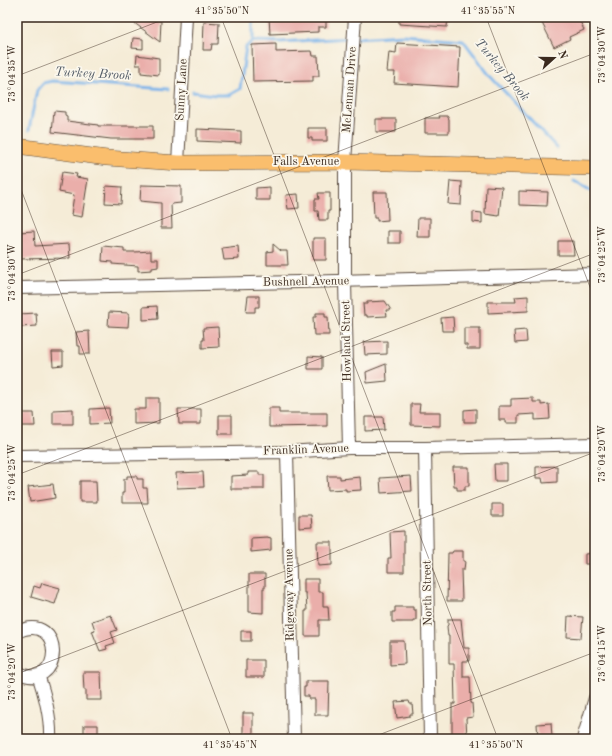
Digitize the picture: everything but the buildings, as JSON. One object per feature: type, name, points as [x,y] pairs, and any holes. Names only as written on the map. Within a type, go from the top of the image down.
[{"type":"main road","name":"Falls Avenue","points":[[17,146],[107,158],[178,163],[345,162],[595,168]]},
{"type":"street","name":"Sunny Lane","points":[[178,163],[186,17]]},
{"type":"street","name":"McLennan Drive","points":[[345,162],[355,17]]},
{"type":"street","name":"Howland Street","points":[[345,162],[345,282],[349,448]]},
{"type":"street","name":"Bushnell Avenue","points":[[17,288],[229,282],[345,282],[595,274]]},
{"type":"street","name":"Franklin Avenue","points":[[17,456],[287,452],[349,448],[425,448],[595,444]]},
{"type":"street","name":"North Street","points":[[425,448],[430,739]]},
{"type":"street","name":"Ridgeway Avenue","points":[[287,452],[294,739]]},
{"type":"street","points":[[17,632],[31,628],[45,633],[50,639],[54,653],[53,660],[49,666],[38,675],[30,676],[17,672]]},
{"type":"street","points":[[38,675],[44,692],[50,739]]},
{"type":"street","points":[[583,739],[595,698]]},
{"type":"waterway","points":[[253,17],[253,41]]},
{"type":"waterway","name":"Turkey Brook","points":[[356,38],[403,35],[463,40],[490,76],[557,148]]},
{"type":"waterway","name":"Turkey Brook","points":[[193,92],[229,95],[240,89],[246,47],[253,41],[280,42],[350,38]]},
{"type":"waterway","name":"Turkey Brook","points":[[29,130],[37,90],[43,83],[52,81],[168,89]]},
{"type":"waterway","name":"Turkey Brook","points":[[574,181],[595,193]]}]
